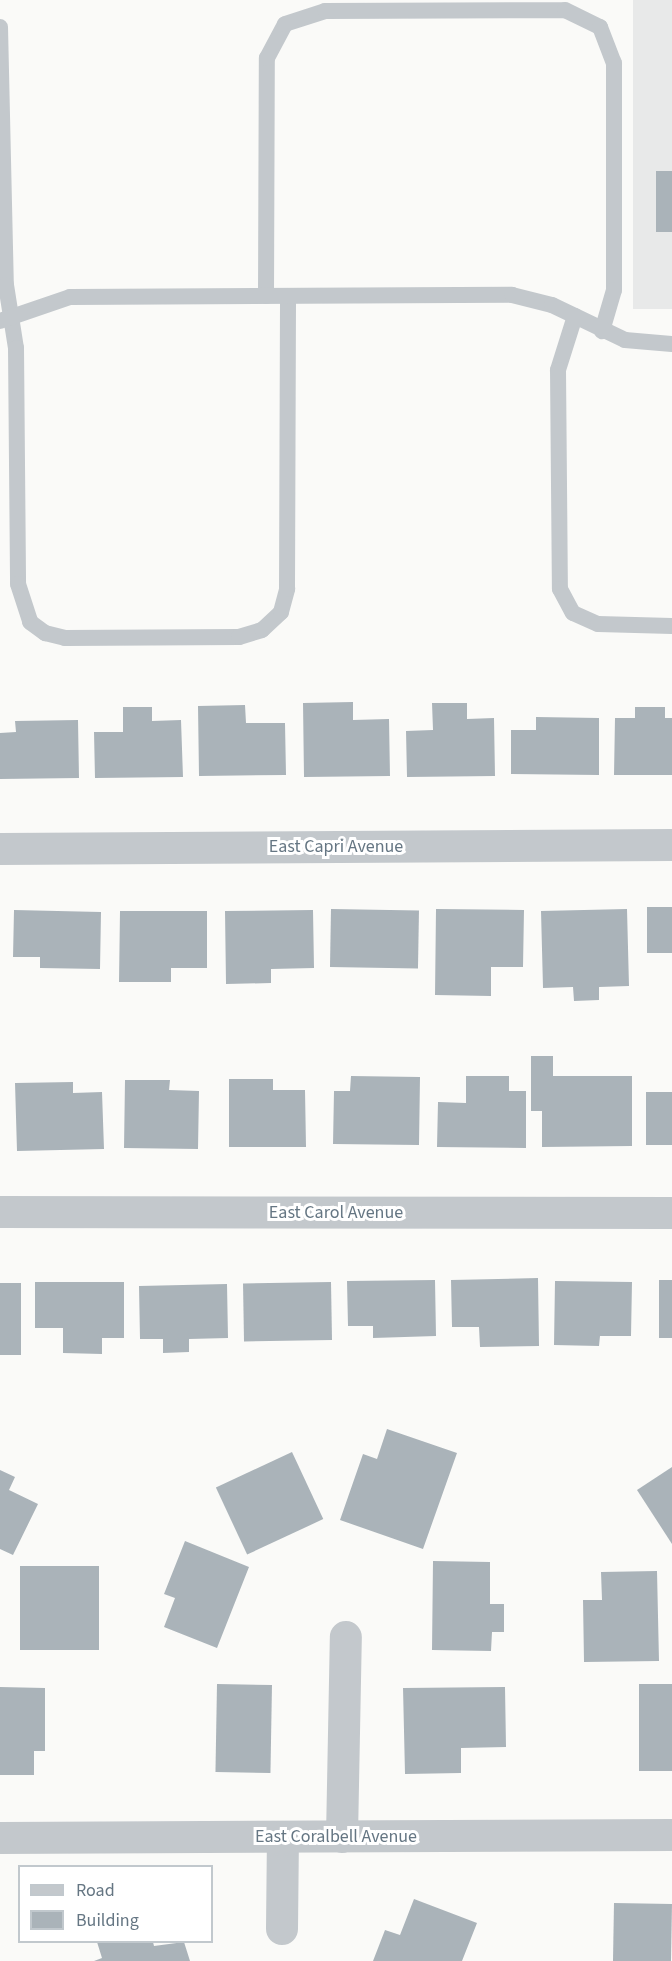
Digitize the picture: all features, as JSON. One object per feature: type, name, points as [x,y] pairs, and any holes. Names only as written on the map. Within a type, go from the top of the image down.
[{"type":"street","name":"East Capri Avenue","points":[[0,849],[672,845]]},
{"type":"street","name":"East Carol Avenue","points":[[0,1212],[672,1213]]},
{"type":"street","points":[[342,1837],[346,1637]]},
{"type":"street","name":"East Coralbell Avenue","points":[[0,1838],[672,1835]]},
{"type":"street","points":[[282,1929],[283,1837]]},
{"type":"lane","points":[[266,296],[267,58],[285,24],[325,11],[565,10],[600,27],[614,63],[614,290],[602,331]]},
{"type":"lane","points":[[0,27],[6,318],[18,584],[30,622],[65,638],[239,637],[273,623],[287,589],[288,296]]},
{"type":"lane","points":[[6,318],[70,297],[512,295],[575,316],[602,331],[625,340],[672,344]]},
{"type":"lane","points":[[575,316],[558,370],[560,589],[584,620],[672,626]]},
{"type":"shaded area","points":[[633,0],[672,0],[672,309],[633,309]]},
{"type":"building","points":[[656,171],[672,171],[672,232],[656,232]]},
{"type":"building","points":[[353,702],[353,720],[389,719],[390,776],[304,777],[303,703]]},
{"type":"building","points":[[432,703],[467,703],[467,719],[494,718],[495,776],[407,777],[406,731],[433,730]]},
{"type":"building","points":[[245,705],[246,723],[285,723],[286,775],[199,776],[198,706]]},
{"type":"building","points":[[123,707],[152,707],[152,721],[181,720],[183,777],[95,778],[94,732],[123,732]]},
{"type":"building","points":[[635,707],[665,707],[665,718],[672,718],[672,775],[614,775],[615,718],[635,718]]},
{"type":"building","points":[[536,717],[599,718],[599,775],[511,774],[511,730],[536,730]]},
{"type":"building","points":[[78,720],[79,778],[0,779],[0,733],[16,732],[15,721]]},
{"type":"building","points":[[647,907],[672,907],[672,953],[647,953]]},
{"type":"building","points":[[331,909],[419,911],[418,969],[330,967]]},
{"type":"building","points":[[436,909],[524,910],[523,967],[491,967],[491,996],[435,995]]},
{"type":"building","points":[[627,909],[629,986],[599,987],[599,1000],[574,1001],[573,987],[543,988],[541,911]]},
{"type":"building","points":[[14,910],[101,912],[100,969],[40,968],[40,957],[13,957]]},
{"type":"building","points":[[313,910],[314,968],[271,969],[271,983],[226,984],[225,911]]},
{"type":"building","points":[[120,911],[207,911],[207,968],[171,968],[171,982],[119,982]]},
{"type":"building","points":[[531,1056],[553,1056],[553,1076],[632,1076],[632,1146],[542,1147],[542,1111],[531,1111]]},
{"type":"building","points":[[351,1076],[420,1077],[419,1145],[333,1144],[334,1091],[350,1091]]},
{"type":"building","points":[[466,1076],[509,1076],[509,1091],[526,1091],[526,1148],[437,1147],[438,1102],[466,1103]]},
{"type":"building","points":[[229,1079],[273,1079],[273,1090],[305,1090],[306,1147],[229,1147]]},
{"type":"building","points":[[125,1080],[170,1080],[169,1090],[199,1091],[198,1149],[124,1148]]},
{"type":"building","points":[[73,1082],[73,1093],[102,1092],[104,1149],[17,1151],[15,1083]]},
{"type":"building","points":[[646,1092],[672,1092],[672,1145],[646,1145]]},
{"type":"building","points":[[538,1278],[539,1346],[480,1347],[479,1327],[452,1327],[451,1280]]},
{"type":"building","points":[[435,1280],[436,1336],[373,1338],[373,1326],[348,1326],[347,1281]]},
{"type":"building","points":[[659,1280],[672,1280],[672,1338],[659,1338]]},
{"type":"building","points":[[555,1281],[632,1282],[631,1336],[600,1336],[599,1346],[554,1345]]},
{"type":"building","points":[[35,1282],[124,1282],[124,1338],[102,1338],[102,1354],[63,1353],[63,1328],[35,1328]]},
{"type":"building","points":[[331,1282],[332,1340],[244,1342],[243,1284]]},
{"type":"building","points":[[0,1283],[21,1283],[21,1355],[0,1355]]},
{"type":"building","points":[[227,1284],[228,1338],[189,1339],[189,1352],[163,1353],[163,1339],[140,1339],[139,1286]]},
{"type":"building","points":[[387,1429],[457,1453],[423,1549],[340,1520],[363,1454],[377,1459]]},
{"type":"building","points":[[292,1452],[323,1519],[247,1555],[216,1487]]},
{"type":"building","points":[[672,1467],[672,1544],[637,1490]]},
{"type":"building","points":[[0,1470],[15,1477],[9,1490],[38,1504],[13,1555],[0,1549]]},
{"type":"building","points":[[185,1541],[249,1567],[217,1648],[164,1627],[175,1598],[164,1594]]},
{"type":"building","points":[[433,1561],[490,1562],[490,1604],[504,1604],[504,1632],[492,1632],[491,1651],[432,1650]]},
{"type":"building","points":[[20,1566],[99,1566],[99,1650],[20,1650]]},
{"type":"building","points":[[657,1571],[659,1661],[584,1662],[583,1600],[602,1600],[601,1572]]},
{"type":"building","points":[[217,1684],[272,1685],[270,1773],[215,1772]]},
{"type":"building","points":[[639,1684],[672,1684],[672,1771],[639,1771]]},
{"type":"building","points":[[0,1687],[45,1688],[45,1751],[34,1751],[34,1775],[0,1775]]},
{"type":"building","points":[[505,1687],[506,1747],[461,1748],[461,1773],[405,1774],[403,1688]]},
{"type":"building","points":[[414,1899],[477,1923],[462,1961],[373,1961],[385,1930],[400,1935]]},
{"type":"building","points":[[614,1903],[672,1904],[671,1961],[613,1961]]},
{"type":"building","points":[[97,1943],[153,1943],[154,1946],[184,1943],[190,1961],[94,1961],[102,1958]]}]
